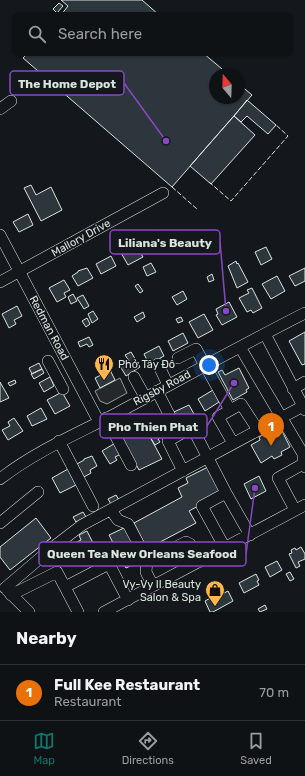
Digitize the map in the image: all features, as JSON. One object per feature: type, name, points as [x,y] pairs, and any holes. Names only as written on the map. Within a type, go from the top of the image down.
[{"type":"street","points":[[0,109],[11,100]]},
{"type":"street","name":"Mallory Drive","points":[[0,282],[163,193]]},
{"type":"street","name":"Redman Road","points":[[0,235],[70,367],[131,465]]},
{"type":"street","name":"Rigsby Road","points":[[0,479],[28,459],[59,441],[145,398],[305,313]]},
{"type":"street","points":[[5,589],[52,548],[82,525],[281,417],[304,407],[265,334]]},
{"type":"street","points":[[104,612],[300,508],[278,478],[304,466],[303,454],[240,347]]},
{"type":"street","points":[[178,358],[196,349],[230,410]]},
{"type":"street","points":[[48,361],[63,389]]},
{"type":"street","points":[[158,364],[168,385]]},
{"type":"street","points":[[56,375],[70,367]]},
{"type":"street","points":[[134,377],[145,398]]},
{"type":"street","points":[[294,389],[305,382]]},
{"type":"street","points":[[156,391],[179,434]]},
{"type":"street","points":[[233,443],[218,417],[230,410],[242,404],[258,430]]},
{"type":"street","points":[[183,471],[168,441],[192,427],[250,535]]},
{"type":"street","points":[[59,441],[93,506]]},
{"type":"street","points":[[0,523],[38,492]]},
{"type":"street","points":[[225,548],[202,506],[226,492]]},
{"type":"street","points":[[111,510],[118,520],[128,524],[147,560],[146,572],[153,586]]},
{"type":"street","points":[[147,560],[161,555],[186,542],[190,544],[199,562]]},
{"type":"street","points":[[65,587],[109,564],[128,600]]},
{"type":"street","points":[[5,589],[57,572],[78,612]]},
{"type":"street","points":[[5,589],[29,612]]},
{"type":"shaded area","points":[[120,378],[127,393],[107,404],[100,401],[95,391]]},
{"type":"building","points":[[61,0],[142,0],[156,12],[63,12],[68,6]]},
{"type":"building","points":[[59,3],[63,6],[58,12],[53,9]]},
{"type":"building","points":[[25,56],[207,56],[221,68],[209,68],[209,104],[244,104],[172,187],[23,58]]},
{"type":"building","points":[[245,89],[252,95],[245,103]]},
{"type":"building","points":[[247,100],[276,125],[268,134],[247,116],[241,122],[234,116]]},
{"type":"building","points":[[234,116],[255,135],[211,184],[190,166]]},
{"type":"building","points":[[31,185],[36,195],[51,187],[62,210],[41,221],[24,188]]},
{"type":"building","points":[[28,214],[33,225],[19,232],[13,222]]},
{"type":"building","points":[[159,230],[165,240],[150,248],[145,238]]},
{"type":"building","points":[[129,243],[130,245],[135,243],[143,257],[128,265],[120,251]]},
{"type":"building","points":[[266,247],[272,259],[261,265],[255,252]]},
{"type":"building","points":[[111,256],[116,266],[101,274],[96,264]]},
{"type":"building","points":[[236,261],[248,282],[237,288],[228,266]]},
{"type":"building","points":[[151,263],[156,272],[147,276],[143,267]]},
{"type":"building","points":[[87,268],[93,278],[78,286],[72,276],[78,271]]},
{"type":"building","points":[[305,268],[305,281],[295,286],[289,276]]},
{"type":"building","points":[[212,274],[214,280],[209,282],[207,277]]},
{"type":"building","points":[[277,276],[285,291],[271,299],[262,284]]},
{"type":"building","points":[[64,280],[70,290],[64,293],[66,297],[57,302],[49,288]]},
{"type":"building","points":[[138,284],[143,291],[140,293],[135,286]]},
{"type":"building","points":[[252,288],[262,308],[253,313],[251,310],[247,312],[239,298],[249,293],[247,290]]},
{"type":"building","points":[[183,291],[187,299],[177,305],[172,297]]},
{"type":"building","points":[[73,294],[77,301],[71,304],[68,297]]},
{"type":"building","points":[[83,295],[89,306],[84,309],[77,298]]},
{"type":"building","points":[[229,302],[237,317],[222,325],[216,315],[218,314],[216,309]]},
{"type":"building","points":[[17,306],[22,316],[14,320],[16,324],[9,328],[2,314]]},
{"type":"building","points":[[93,311],[98,319],[92,323],[88,314]]},
{"type":"building","points":[[143,312],[145,317],[137,322],[134,317]]},
{"type":"building","points":[[204,314],[213,330],[198,338],[189,322]]},
{"type":"building","points":[[181,317],[183,321],[178,323],[176,319]]},
{"type":"building","points":[[87,318],[90,324],[86,327],[82,321]]},
{"type":"building","points":[[305,332],[305,364],[302,365],[289,341]]},
{"type":"building","points":[[183,333],[188,343],[173,351],[168,341]]},
{"type":"building","points":[[89,337],[93,345],[89,347],[87,344],[80,347],[78,342]]},
{"type":"building","points":[[159,346],[164,356],[149,364],[144,354]]},
{"type":"building","points":[[131,352],[140,367],[126,376],[120,366],[129,361],[125,355]]},
{"type":"building","points":[[39,363],[42,369],[32,374],[29,368]]},
{"type":"building","points":[[108,366],[115,380],[100,388],[95,378],[103,374],[101,370]]},
{"type":"building","points":[[239,368],[249,388],[246,390],[247,392],[233,400],[218,372],[222,370],[225,375]]},
{"type":"building","points":[[42,369],[44,373],[34,379],[31,374]]},
{"type":"building","points":[[50,377],[54,386],[44,392],[39,383]]},
{"type":"building","points":[[15,380],[16,383],[10,386],[8,383]]},
{"type":"building","points":[[0,382],[9,398],[0,402]]},
{"type":"building","points":[[213,390],[219,402],[205,411],[198,399]]},
{"type":"building","points":[[62,392],[70,406],[55,414],[47,400]]},
{"type":"building","points":[[189,405],[194,414],[180,422],[174,412]]},
{"type":"building","points":[[41,408],[47,419],[32,426],[27,416]]},
{"type":"building","points":[[158,417],[160,420],[165,417],[174,434],[165,439],[164,436],[158,439],[160,442],[155,445],[150,437],[155,434],[150,426],[156,422],[154,419]]},
{"type":"building","points":[[14,418],[23,431],[8,440],[2,430],[10,426],[8,422]]},
{"type":"building","points":[[143,424],[162,459],[139,470],[121,436]]},
{"type":"building","points":[[275,428],[277,431],[281,429],[290,447],[281,452],[282,455],[274,459],[272,456],[261,463],[251,445],[260,440],[259,437]]},
{"type":"building","points":[[117,442],[123,453],[115,457],[117,460],[110,464],[102,451]]},
{"type":"building","points":[[92,456],[97,466],[90,470],[91,473],[84,477],[77,464]]},
{"type":"building","points":[[208,467],[224,492],[189,511],[196,523],[147,549],[134,523],[182,497],[178,488],[188,483],[186,478]]},
{"type":"building","points":[[68,469],[76,485],[60,493],[52,478]]},
{"type":"building","points":[[259,476],[266,491],[251,499],[244,484]]},
{"type":"building","points":[[116,495],[119,500],[111,504],[108,499]]},
{"type":"building","points":[[83,512],[86,517],[76,522],[73,517]]},
{"type":"building","points":[[36,518],[51,538],[10,570],[0,557],[0,547]]},
{"type":"building","points":[[126,527],[143,560],[126,568],[109,535]]},
{"type":"building","points":[[87,531],[96,549],[68,563],[61,550],[81,540],[79,535]]},
{"type":"building","points":[[301,547],[305,554],[305,559],[298,562],[300,566],[296,568],[289,554],[292,553],[291,550],[295,548],[296,550]]},
{"type":"building","points":[[277,561],[282,570],[270,577],[265,567]]},
{"type":"building","points":[[290,572],[294,579],[290,581],[286,574]]},
{"type":"building","points":[[256,574],[259,580],[257,581],[259,585],[244,593],[239,583]]},
{"type":"building","name":"Vy-Vy II Beauty Salon & Spa","points":[[228,591],[233,601],[213,612],[210,612],[205,601],[212,597],[213,599],[219,596],[218,594]]},
{"type":"building","points":[[265,605],[267,609],[260,612],[258,609]]},
{"type":"fence","points":[[209,182],[231,201],[288,136],[275,124]]},
{"type":"fence","points":[[172,187],[197,209]]},
{"type":"place","name":"The Home Depot","points":[[166,141]]},
{"type":"place","name":"Liliana's Beauty","points":[[226,311]]},
{"type":"place","name":"Phở Tây Đô","points":[[104,381]]},
{"type":"place","name":"Pho Thien Phat","points":[[234,383]]},
{"type":"place","name":"Full Kee Restaurant","points":[[271,446]]},
{"type":"place","name":"Queen Tea New Orleans Seafood","points":[[255,488]]},
{"type":"place","name":"Vy-Vy II Beauty Salon & Spa","points":[[215,607]]}]
